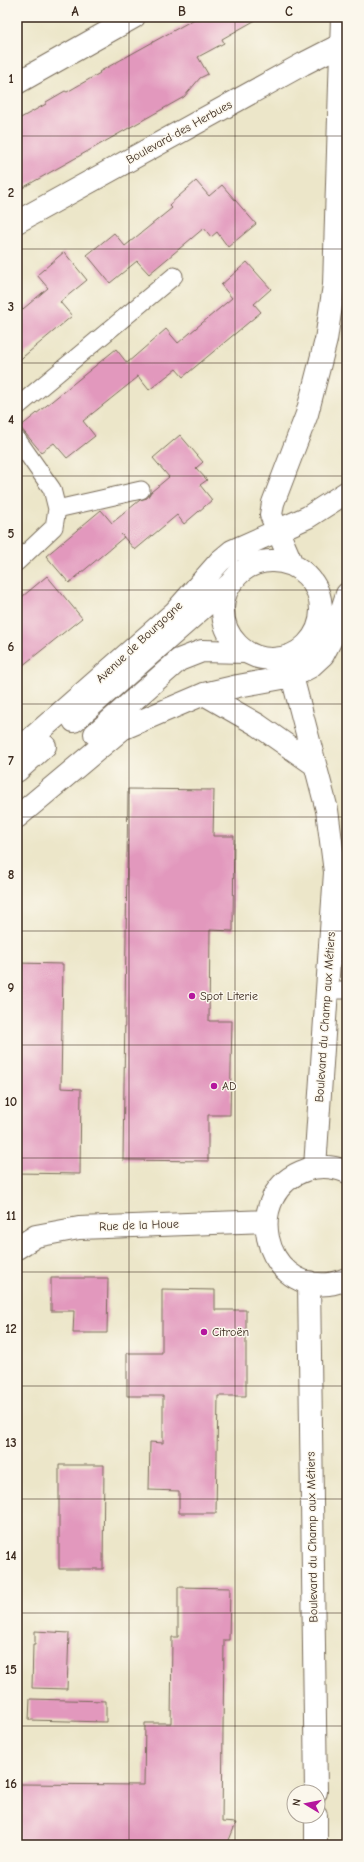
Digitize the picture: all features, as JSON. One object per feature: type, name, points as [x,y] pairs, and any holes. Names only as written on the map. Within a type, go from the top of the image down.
[{"type":"street","points":[[17,83],[134,17]]},
{"type":"street","points":[[292,564],[274,523],[273,503],[307,414],[326,340],[331,308],[334,285],[344,43],[342,17]]},
{"type":"street","name":"Boulevard des Herbues","points":[[17,222],[303,64],[344,43]]},
{"type":"street","points":[[246,652],[234,642],[226,628],[223,613],[224,597],[257,541],[274,523],[326,507],[347,492]]},
{"type":"street","name":"Avenue de Bourgogne","points":[[17,751],[175,612],[220,561],[232,551],[257,541]]},
{"type":"street","points":[[17,817],[122,729],[204,694],[238,686],[290,667],[302,649],[314,636],[320,621],[321,604],[316,588],[306,574],[292,564],[280,561],[266,560],[253,564],[236,577]]},
{"type":"street","name":"Avenue de Bourgogne","points":[[17,771],[148,658],[236,577]]},
{"type":"street","points":[[17,799],[79,748],[179,660],[202,651],[246,652],[290,667],[310,667],[323,655],[334,634],[347,594]]},
{"type":"street","name":"Boulevard du Champ aux Métiers","points":[[290,667],[327,810],[335,872],[337,990],[315,1167]]},
{"type":"street","points":[[204,694],[258,725],[315,765]]},
{"type":"street","points":[[347,1172],[336,1167],[315,1167],[296,1173],[281,1185],[270,1202],[266,1221],[268,1241],[276,1259],[291,1274],[309,1282],[329,1284],[347,1279]]},
{"type":"street","name":"Rue de la Houe","points":[[17,1248],[36,1236],[80,1228],[266,1221]]},
{"type":"street","name":"Boulevard du Champ aux Métiers","points":[[309,1282],[316,1784]]},
{"type":"street","points":[[316,1824],[316,1845]]},
{"type":"lane","points":[[17,407],[174,276]]},
{"type":"lane","points":[[17,439],[52,489],[58,509],[54,527],[17,562]]},
{"type":"lane","points":[[58,509],[141,490]]},
{"type":"building","points":[[198,17],[261,17],[222,39],[224,43],[198,57],[208,74],[200,78],[184,97],[17,191],[17,120],[46,104],[46,102],[65,91],[67,92],[100,73],[99,72]]},
{"type":"building","points":[[196,181],[209,196],[222,185],[256,224],[228,247],[217,232],[211,237],[204,228],[149,274],[137,261],[110,283],[87,255],[114,233],[125,246],[172,208],[169,205]]},
{"type":"building","points":[[64,252],[87,280],[60,302],[72,316],[17,362],[17,314],[48,288],[37,275]]},
{"type":"building","points":[[247,262],[271,289],[254,304],[261,312],[183,377],[176,369],[149,390],[137,375],[138,377],[83,421],[95,436],[67,458],[54,443],[41,452],[20,427],[116,349],[127,363],[166,329],[178,343],[232,298],[221,285]]},
{"type":"building","points":[[180,435],[203,462],[196,468],[207,480],[200,485],[212,500],[184,524],[177,515],[135,550],[124,537],[69,583],[46,556],[101,510],[112,523],[140,500],[147,498],[151,492],[169,477],[153,458]]},
{"type":"building","points":[[47,576],[82,618],[17,670],[17,601]]},
{"type":"building","points":[[128,789],[214,790],[213,836],[234,836],[233,931],[210,930],[209,1021],[232,1021],[230,1115],[208,1115],[208,1161],[123,1160]]},
{"type":"building","points":[[17,963],[63,964],[61,1088],[81,1089],[80,1174],[17,1173]]},
{"type":"building","points":[[51,1278],[108,1278],[107,1333],[73,1333],[74,1311],[51,1311]]},
{"type":"building","name":"Citroën","points":[[162,1289],[215,1290],[215,1310],[246,1310],[246,1396],[218,1396],[216,1513],[179,1513],[179,1491],[149,1490],[150,1442],[163,1443],[163,1396],[127,1396],[127,1353],[162,1353]]},
{"type":"building","points":[[59,1465],[104,1465],[103,1569],[59,1569]]},
{"type":"building","points":[[178,1587],[230,1588],[229,1640],[224,1640],[222,1822],[236,1823],[227,1845],[19,1845],[20,1784],[144,1785],[145,1723],[171,1723],[172,1637],[178,1637]]},
{"type":"building","points":[[35,1631],[69,1633],[67,1689],[32,1688],[33,1644],[35,1644]]},
{"type":"building","points":[[30,1699],[106,1701],[106,1722],[29,1720]]},
{"type":"place","name":"Spot Literie","points":[[192,996]]},
{"type":"place","name":"AD","points":[[214,1086]]},
{"type":"place","name":"Citroën","points":[[204,1332]]}]
